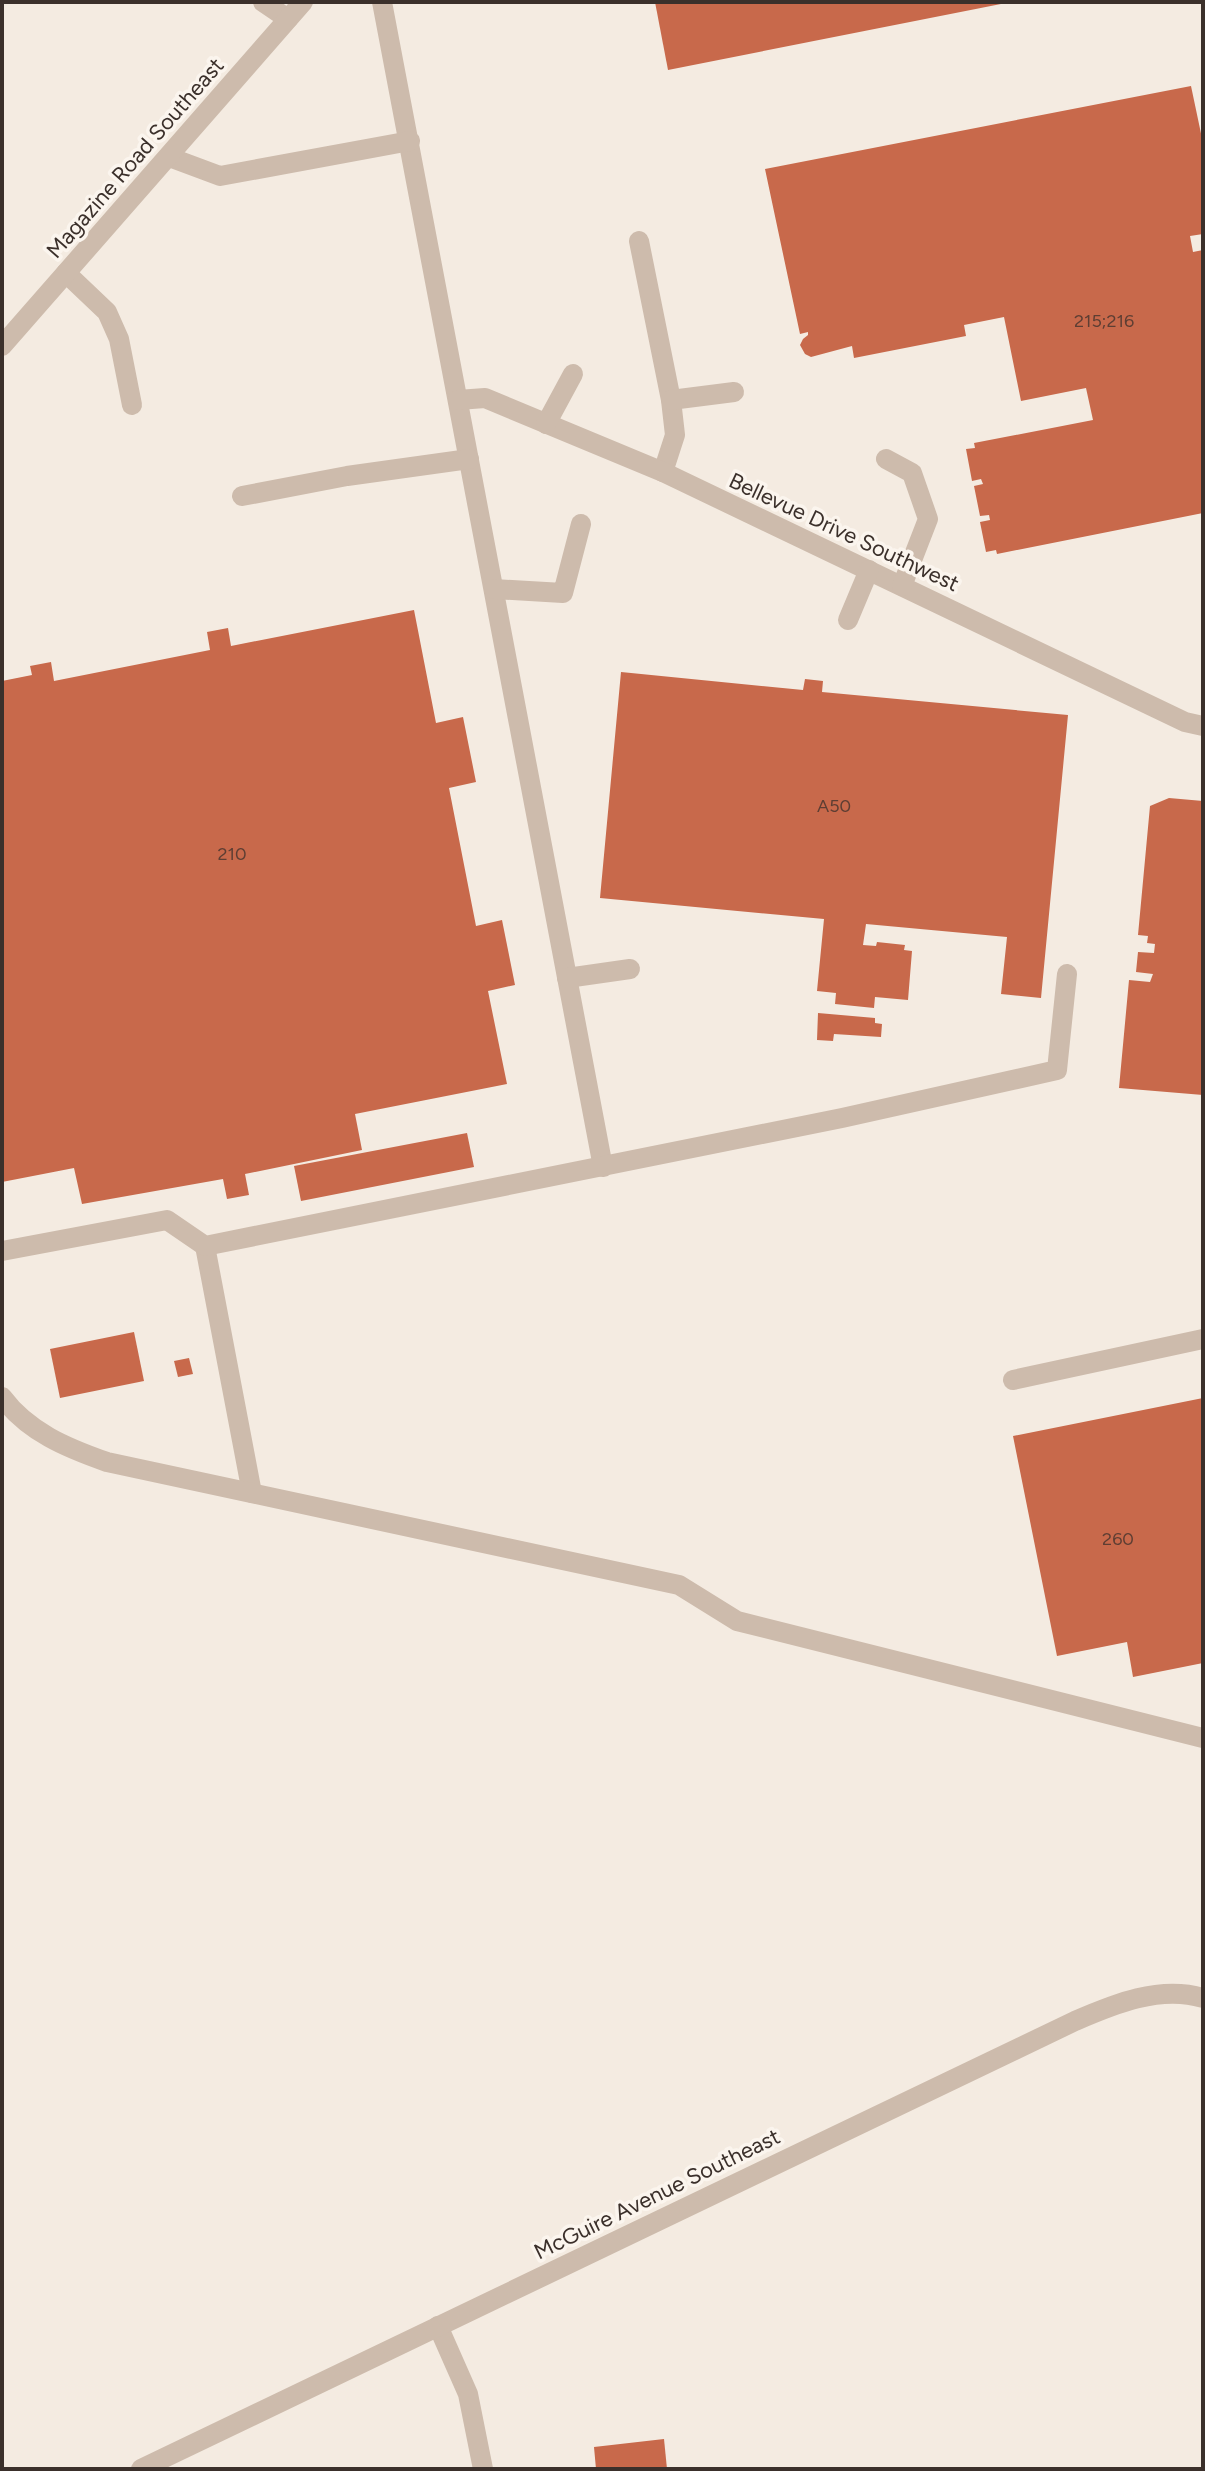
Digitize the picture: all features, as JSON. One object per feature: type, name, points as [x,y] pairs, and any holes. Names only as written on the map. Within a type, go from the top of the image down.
[{"type":"street","points":[[263,2],[288,19]]},
{"type":"street","name":"Magazine Road Southeast","points":[[2,346],[303,2]]},
{"type":"street","points":[[382,2],[603,1167]]},
{"type":"street","points":[[169,157],[220,176],[410,141]]},
{"type":"street","points":[[639,241],[671,400],[675,435],[663,472]]},
{"type":"street","points":[[66,273],[107,312],[119,339],[132,405]]},
{"type":"street","points":[[546,424],[573,374]]},
{"type":"street","points":[[671,400],[734,392]]},
{"type":"street","name":"Bellevue Drive Southwest","points":[[458,400],[485,398],[663,472],[1185,722],[1203,726]]},
{"type":"street","points":[[242,496],[347,476],[469,459]]},
{"type":"street","points":[[886,459],[912,473],[928,519],[902,586]]},
{"type":"street","points":[[494,589],[563,593],[581,524]]},
{"type":"street","points":[[848,620],[869,570]]},
{"type":"street","points":[[567,978],[630,969]]},
{"type":"street","points":[[205,1246],[603,1167],[1057,1070],[1067,974]]},
{"type":"street","points":[[2,1251],[167,1220],[205,1246],[252,1493]]},
{"type":"street","points":[[1013,1380],[1203,1339]]},
{"type":"street","points":[[2,1397],[15,1414],[64,1447],[107,1462],[679,1585],[737,1621],[1203,1738]]},
{"type":"street","name":"McGuire Avenue Southeast","points":[[141,2469],[1089,2015],[1118,2004],[1154,1996],[1180,1994],[1203,1998]]},
{"type":"street","points":[[438,2326],[468,2394],[483,2469]]},
{"type":"building","points":[[655,2],[1006,2],[1006,3],[668,70]]},
{"type":"building","points":[[1191,86],[1203,143],[1203,234],[1190,236],[1193,252],[1203,250],[1203,513],[997,554],[996,550],[986,552],[980,522],[990,520],[989,515],[980,516],[974,486],[983,484],[981,479],[972,481],[966,449],[975,448],[974,443],[1093,420],[1086,388],[1021,401],[1004,317],[964,325],[966,336],[854,358],[852,346],[811,357],[805,354],[800,345],[808,332],[800,334],[765,169]]},
{"type":"building","points":[[414,610],[436,723],[463,717],[476,782],[449,788],[476,926],[502,920],[515,985],[488,991],[507,1084],[355,1114],[362,1150],[245,1174],[249,1195],[227,1199],[223,1179],[82,1204],[74,1168],[2,1182],[2,681],[32,675],[30,666],[51,662],[54,681],[210,650],[207,632],[228,628],[231,646]]},
{"type":"building","points":[[621,672],[803,690],[805,679],[823,681],[822,692],[1068,715],[1041,998],[1001,994],[1007,937],[866,924],[863,945],[876,946],[877,942],[905,945],[904,950],[912,951],[908,1000],[875,997],[874,1008],[835,1004],[836,993],[817,991],[824,919],[600,898]]},
{"type":"building","points":[[1169,798],[1203,801],[1203,1095],[1119,1088],[1129,980],[1150,982],[1153,974],[1136,972],[1138,952],[1154,953],[1155,944],[1147,943],[1148,936],[1138,935],[1150,806]]},
{"type":"building","points":[[818,1013],[875,1018],[875,1023],[882,1024],[881,1037],[834,1034],[833,1041],[817,1040]]},
{"type":"building","points":[[467,1133],[474,1167],[301,1201],[294,1166]]},
{"type":"building","points":[[134,1332],[144,1381],[60,1398],[50,1349]]},
{"type":"building","points":[[189,1358],[193,1374],[178,1377],[174,1361]]},
{"type":"building","points":[[1203,1398],[1203,1663],[1133,1677],[1127,1642],[1057,1656],[1013,1436]]},
{"type":"building","points":[[664,2439],[667,2469],[596,2469],[594,2447]]}]
